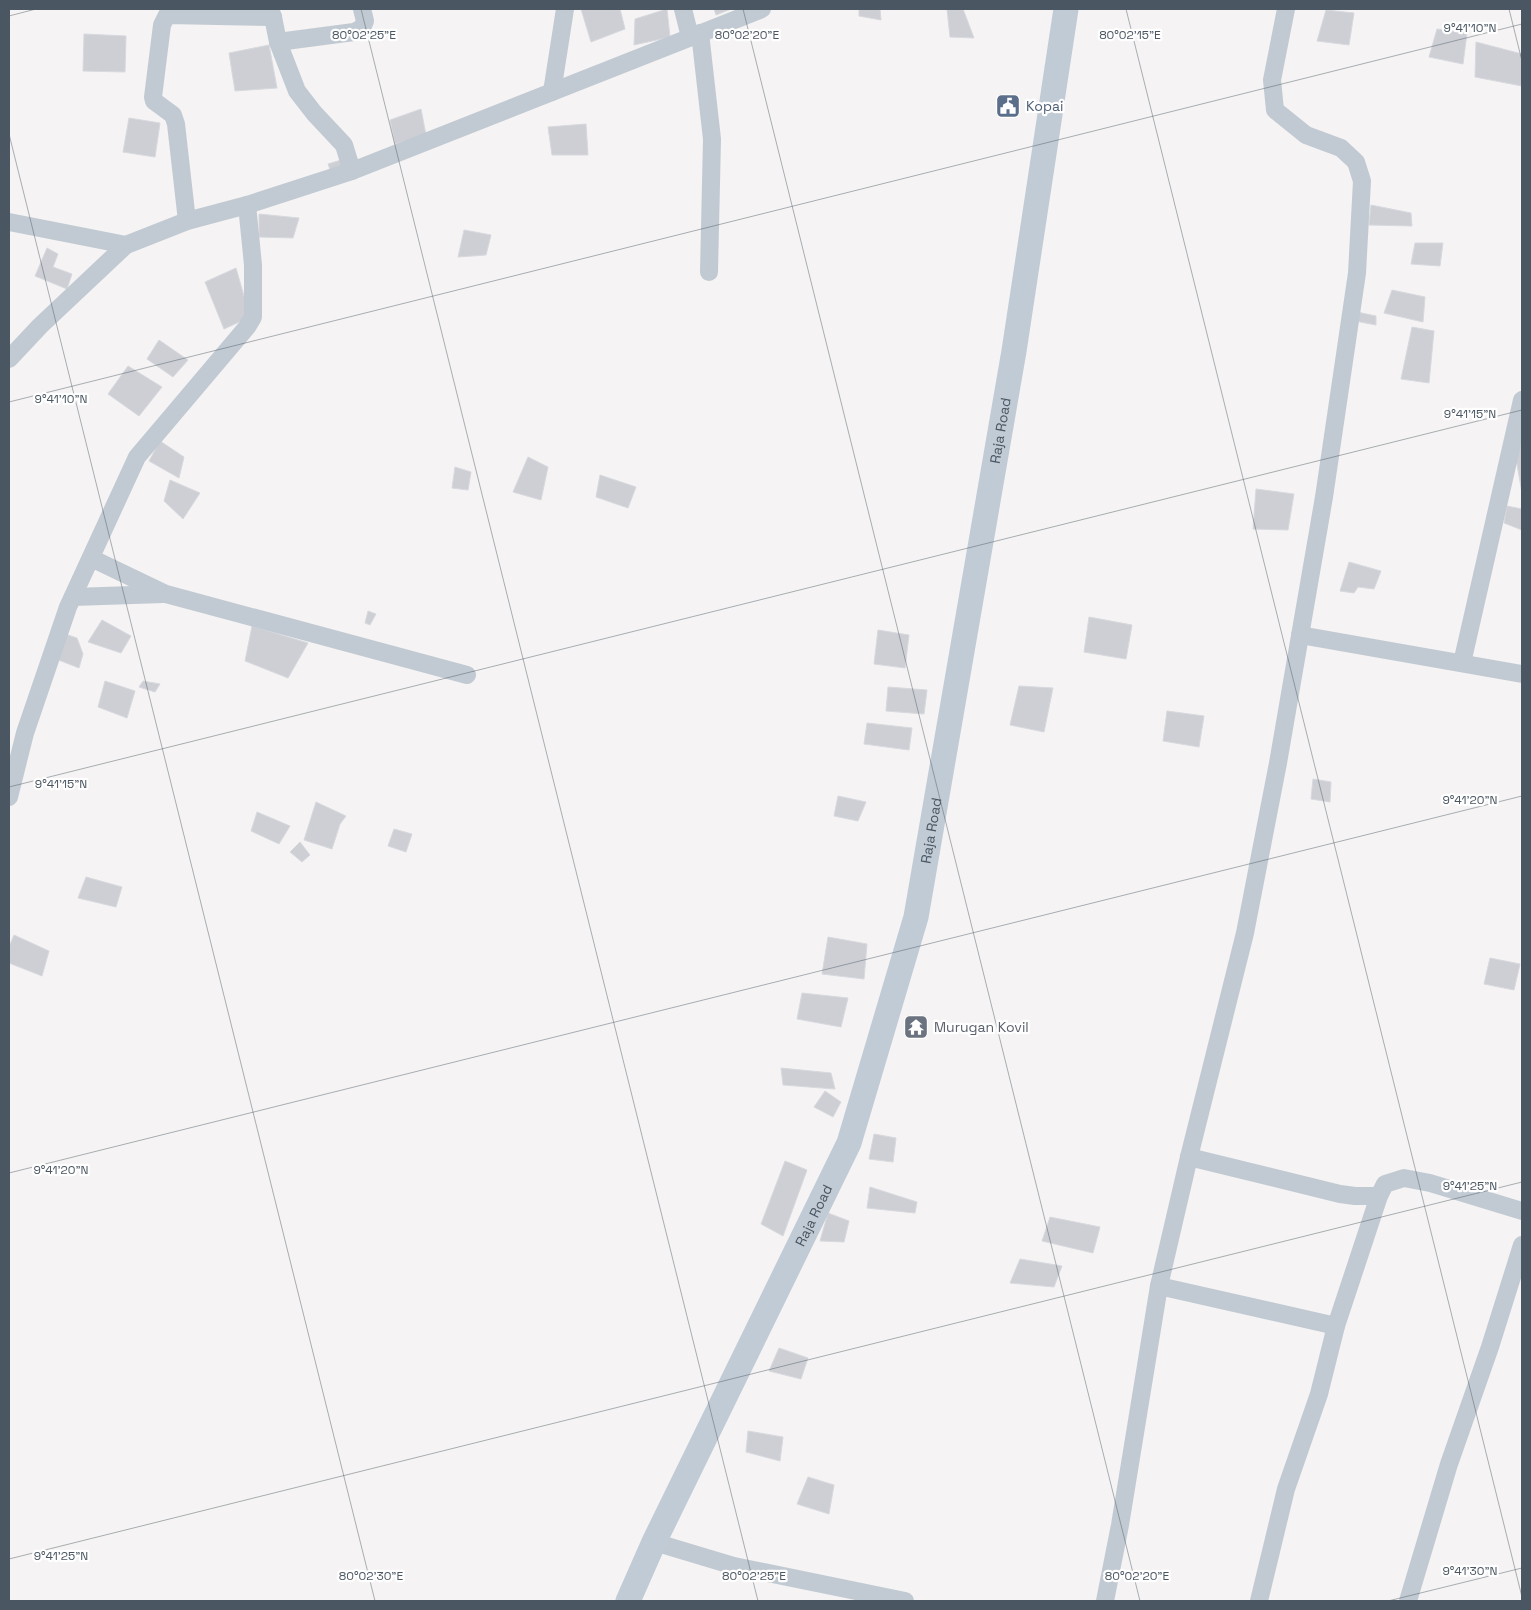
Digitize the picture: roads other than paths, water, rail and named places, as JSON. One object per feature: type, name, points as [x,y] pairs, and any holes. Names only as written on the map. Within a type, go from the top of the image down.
[{"type":"street","points":[[278,42],[354,32],[362,28],[365,21],[362,9]]},
{"type":"street","points":[[552,92],[565,9]]},
{"type":"street","points":[[683,9],[695,35],[712,139],[709,272]]},
{"type":"street","points":[[9,360],[40,326],[126,246],[187,221],[247,206],[352,171],[762,9]]},
{"type":"street","name":"Raja Road","points":[[628,1601],[654,1542],[850,1143],[916,917],[1014,351],[1066,9]]},
{"type":"street","points":[[1105,1601],[1122,1515],[1159,1286],[1245,933],[1278,763],[1324,497],[1357,273],[1362,181],[1356,162],[1341,148],[1306,135],[1275,110],[1272,80],[1286,9]]},
{"type":"street","points":[[187,221],[176,124],[173,115],[154,101],[152,97],[162,25],[168,15],[244,18],[271,13],[278,42],[297,91],[314,113],[344,145],[352,171]]},
{"type":"street","points":[[9,797],[25,733],[73,597],[137,457],[247,327],[253,317],[254,265],[247,206]]},
{"type":"street","points":[[9,222],[126,246]]},
{"type":"street","points":[[1462,662],[1522,400]]},
{"type":"street","points":[[91,558],[166,594],[467,675]]},
{"type":"street","points":[[73,597],[166,594]]},
{"type":"street","points":[[1300,635],[1522,674]]},
{"type":"street","points":[[1189,1157],[1340,1194],[1379,1196]]},
{"type":"street","points":[[1259,1601],[1286,1489],[1319,1394],[1336,1326],[1379,1196],[1385,1184],[1404,1178],[1430,1183],[1522,1211]]},
{"type":"street","points":[[1408,1601],[1449,1464],[1490,1347],[1522,1245]]},
{"type":"street","points":[[1159,1286],[1336,1326]]},
{"type":"street","points":[[654,1542],[734,1566],[857,1596],[905,1601]]},
{"type":"place","name":"Kopai","points":[[1008,106]]},
{"type":"place","name":"Murugan Kovil","points":[[916,1027]]}]
